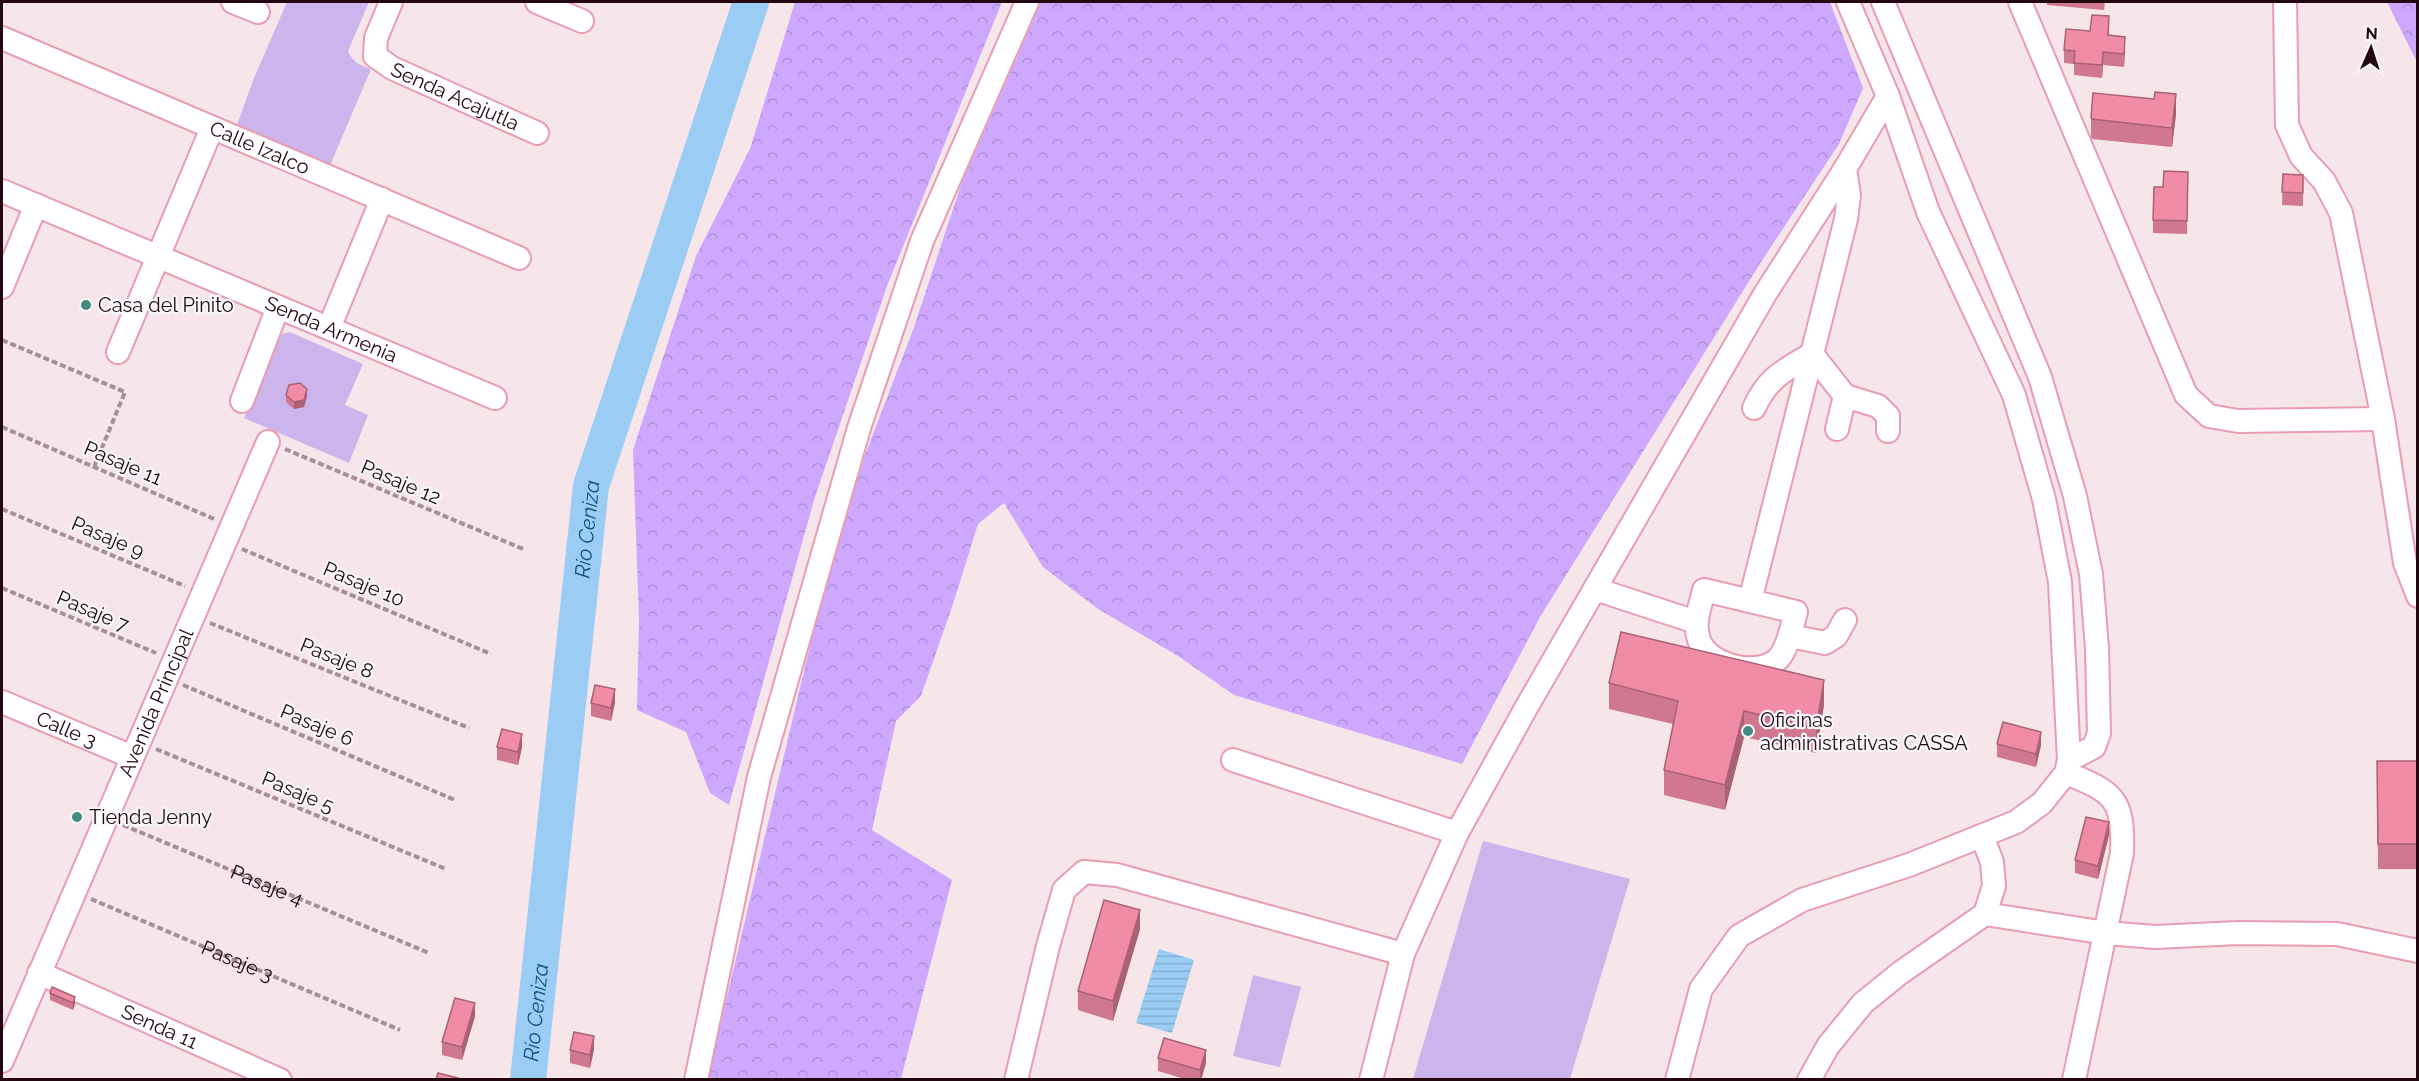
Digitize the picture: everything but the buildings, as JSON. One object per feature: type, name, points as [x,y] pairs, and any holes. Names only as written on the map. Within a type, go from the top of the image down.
[{"type":"street","points":[[232,2],[258,12]]},
{"type":"street","name":"Senda Acajutla","points":[[391,2],[376,38],[375,56],[392,68],[537,133]]},
{"type":"street","points":[[538,2],[582,21]]},
{"type":"street","points":[[696,1080],[759,777],[859,428],[922,241],[1027,2]]},
{"type":"street","points":[[1848,2],[1888,96],[1928,212],[2014,395],[2044,499],[2060,582],[2067,766]]},
{"type":"street","points":[[1677,1080],[1701,989],[1739,936],[1802,900],[1909,865],[2016,822],[2042,803],[2067,766],[2094,747],[2099,733],[2097,648],[2091,574],[2075,496],[2040,377],[1883,2]]},
{"type":"street","points":[[2020,2],[2186,395],[2209,416],[2238,421],[2383,418]]},
{"type":"street","points":[[2284,2],[2287,125],[2301,156],[2324,181],[2341,213],[2383,418],[2405,563],[2418,596]]},
{"type":"street","name":"Calle Izalco","points":[[2,38],[519,258]]},
{"type":"street","points":[[1371,1080],[1403,954],[1457,832],[1765,294],[1845,169],[1888,96]]},
{"type":"street","points":[[118,352],[212,128]]},
{"type":"street","points":[[1750,601],[1846,219],[1849,195],[1845,169]]},
{"type":"street","name":"Senda Armenia","points":[[2,191],[495,398]]},
{"type":"street","points":[[329,328],[382,199]]},
{"type":"street","points":[[2,287],[36,206]]},
{"type":"street","points":[[242,402],[278,307]]},
{"type":"street","points":[[1812,354],[1845,396],[1878,406],[1888,416],[1888,431]]},
{"type":"street","points":[[1754,408],[1762,390],[1780,373],[1812,354]]},
{"type":"street","points":[[1837,429],[1845,396]]},
{"type":"street","name":"Avenida Principal","points":[[2,1061],[268,442]]},
{"type":"street","points":[[1595,590],[1696,622]]},
{"type":"street","points":[[1704,590],[1796,612],[1790,636],[1778,659],[1759,668],[1736,667],[1714,659],[1699,642],[1696,622],[1704,590]]},
{"type":"street","points":[[1790,636],[1825,643],[1836,636],[1845,620]]},
{"type":"street","name":"Calle 3","points":[[2,702],[136,749]]},
{"type":"street","points":[[1233,760],[1457,832]]},
{"type":"street","points":[[2067,766],[2100,787],[2117,804],[2123,827],[2122,853],[2074,1080]]},
{"type":"street","points":[[1809,1080],[1827,1046],[1863,1003],[1900,973],[1985,915],[1994,886],[1992,862],[1982,836]]},
{"type":"street","points":[[1016,1080],[1047,946],[1064,890],[1084,872],[1117,875],[1403,954]]},
{"type":"street","points":[[1985,915],[2106,933],[2155,937],[2238,933],[2337,934],[2418,951]]},
{"type":"street","name":"Senda 11","points":[[39,973],[280,1080]]},
{"type":"path","points":[[2,340],[124,392],[94,467]]},
{"type":"path","name":"Pasaje 11","points":[[2,427],[94,467],[228,534]]},
{"type":"path","name":"Pasaje 12","points":[[268,442],[523,549]]},
{"type":"path","name":"Pasaje 9","points":[[2,509],[203,593]]},
{"type":"path","name":"Pasaje 10","points":[[228,534],[491,654]]},
{"type":"path","name":"Pasaje 7","points":[[2,588],[170,669]]},
{"type":"path","name":"Pasaje 8","points":[[193,616],[469,728]]},
{"type":"path","name":"Pasaje 6","points":[[170,669],[455,800]]},
{"type":"path","name":"Pasaje 5","points":[[136,749],[446,869]]},
{"type":"path","name":"Pasaje 4","points":[[106,818],[429,953]]},
{"type":"path","name":"Pasaje 3","points":[[74,892],[400,1030]]},
{"type":"green space","points":[[795,2],[1002,2],[887,286],[814,500],[729,805],[710,793],[686,732],[637,710],[639,618],[633,450],[696,256],[750,149]]},
{"type":"green space","points":[[1041,2],[1830,2],[1863,88],[1839,144],[1761,262],[1540,617],[1462,764],[1234,695],[1178,656],[1098,609],[1043,567],[1004,503],[978,524],[921,696],[896,721],[872,830],[952,880],[901,1079],[720,1080],[708,1077],[817,616],[865,455],[913,330],[962,182]]},
{"type":"green space","points":[[2387,2],[2417,2],[2417,62]]},
{"type":"shaded area","points":[[287,2],[369,2],[348,51],[360,65],[371,69],[328,170],[235,130],[254,78]]},
{"type":"shaded area","points":[[290,332],[363,364],[345,405],[368,415],[349,463],[244,418],[276,341],[282,334]]},
{"type":"shaded area","points":[[1483,841],[1630,879],[1570,1079],[1413,1079]]},
{"type":"shaded area","points":[[1253,975],[1301,987],[1280,1067],[1233,1056]]},
{"type":"water","points":[[1159,949],[1194,960],[1172,1033],[1136,1023]]},
{"type":"waterway","name":"Río Ceniza","points":[[528,1080],[591,486],[751,2]]},
{"type":"place","name":"Casa del Pinito","points":[[86,305]]},
{"type":"place","name":"Oficinas administrativas CASSA","points":[[1748,731]]},
{"type":"place","name":"Tienda Jenny","points":[[77,817]]}]
